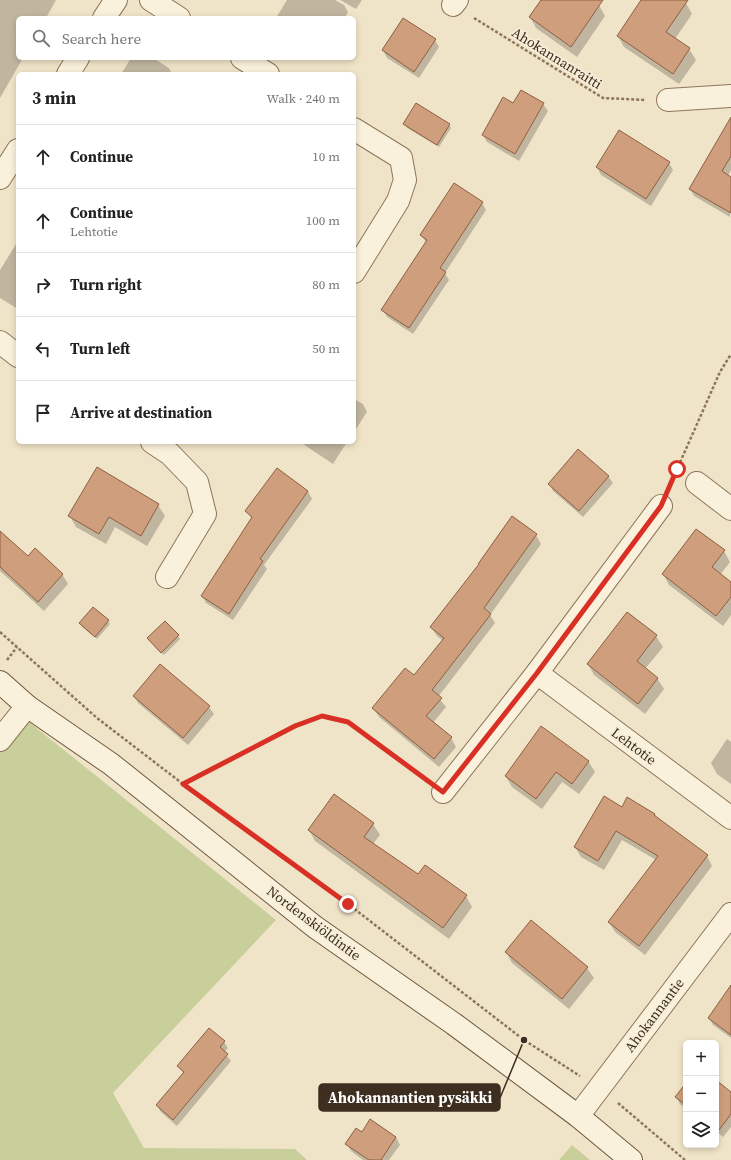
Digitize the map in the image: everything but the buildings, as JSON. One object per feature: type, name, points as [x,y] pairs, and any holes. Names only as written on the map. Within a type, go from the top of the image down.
[{"type":"street","points":[[105,16],[116,0]]},
{"type":"street","points":[[151,0],[176,16]]},
{"type":"street","points":[[69,72],[77,60]]},
{"type":"street","points":[[245,60],[265,72]]},
{"type":"street","points":[[668,100],[731,96]]},
{"type":"street","points":[[356,130],[401,158],[405,180],[398,201],[356,269]]},
{"type":"street","points":[[0,178],[16,153]]},
{"type":"street","points":[[0,342],[16,354]]},
{"type":"street","points":[[155,444],[170,454],[197,482],[205,514],[167,577]]},
{"type":"street","points":[[697,483],[731,509]]},
{"type":"street","points":[[443,792],[537,673],[661,506]]},
{"type":"street","name":"Lehtotie","points":[[537,673],[731,818]]},
{"type":"street","name":"Nordenskiöldintie","points":[[0,682],[27,706],[111,764],[315,927],[454,1024],[578,1116],[631,1160]]},
{"type":"street","points":[[0,740],[27,706]]},
{"type":"street","name":"Ahokannantie","points":[[578,1116],[731,914]]},
{"type":"path","name":"Ahokannanraitti","points":[[455,3],[538,59],[603,98],[668,100]]},
{"type":"path","points":[[677,469],[720,372],[731,354]]},
{"type":"path","points":[[0,632],[97,718],[183,784],[348,904],[524,1040],[600,1088],[685,1160]]},
{"type":"path","points":[[183,784],[295,726],[322,716],[348,722],[443,792]]},
{"type":"green space","points":[[24,718],[276,920],[113,1093],[144,1148],[295,1149],[307,1160],[0,1160],[0,751]]},
{"type":"green space","points":[[572,1145],[590,1160],[559,1160]]},
{"type":"place","name":"Ahokannantien pysäkki","points":[[524,1040]]},
{"type":"route","points":[[348,904],[183,784],[295,726],[322,716],[348,722],[443,792],[537,673],[661,506],[677,469]]}]
